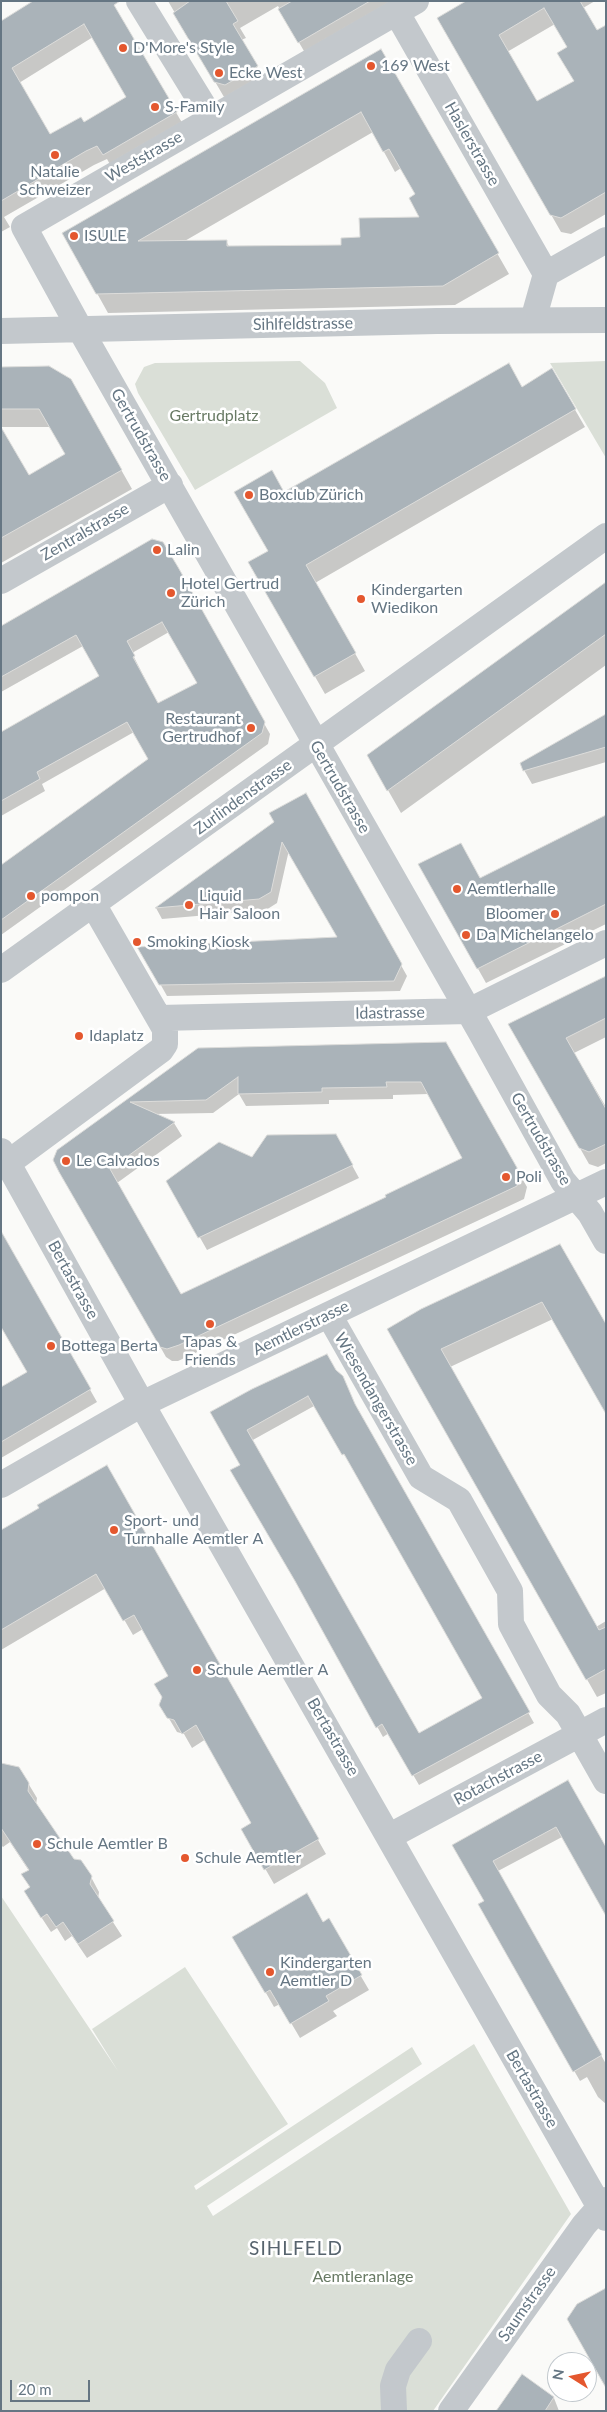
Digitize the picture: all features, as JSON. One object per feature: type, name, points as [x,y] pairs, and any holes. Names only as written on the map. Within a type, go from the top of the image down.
[{"type":"street","points":[[139,1],[211,118]]},
{"type":"street","name":"Weststrasse","points":[[80,329],[24,227],[407,7]]},
{"type":"street","name":"Haslerstrasse","points":[[407,7],[546,274]]},
{"type":"street","points":[[534,320],[546,274],[606,240]]},
{"type":"street","name":"Sihlfeldstrasse","points":[[1,331],[606,320]]},
{"type":"street","name":"Gertrudstrasse","points":[[80,329],[469,1011],[563,1181],[590,1213],[606,1241]]},
{"type":"street","name":"Zentralstrasse","points":[[1,581],[170,485]]},
{"type":"street","name":"Zurlindenstrasse","points":[[1,970],[606,536]]},
{"type":"street","points":[[5,1157],[161,1050],[166,1034],[159,1018],[93,904]]},
{"type":"street","name":"Idastrasse","points":[[159,1018],[469,1011],[606,943]]},
{"type":"street","name":"Bertastrasse","points":[[5,1157],[142,1404],[604,2208]]},
{"type":"street","name":"Aemtlerstrasse","points":[[1,1485],[142,1404],[606,1182]]},
{"type":"street","name":"Wiesendangerstrasse","points":[[329,1315],[421,1477],[459,1500],[510,1591],[511,1624],[549,1695],[568,1714],[606,1781]]},
{"type":"street","name":"Rotachstrasse","points":[[390,1836],[606,1720]]},
{"type":"street","name":"Saumstrasse","points":[[451,2411],[584,2225],[604,2208]]},
{"type":"street","points":[[394,2411],[393,2386],[398,2370],[419,2341]]},
{"type":"green space","name":"Gertrudplatz","points":[[300,361],[325,383],[337,408],[195,490],[138,393],[135,384],[144,367],[155,363]]},
{"type":"green space","points":[[606,361],[606,458],[550,363]]},
{"type":"green space","name":"Aemtleranlage","points":[[1,1896],[118,2071],[92,2029],[185,1967],[288,2124],[194,2186],[196,2190],[412,2047],[422,2064],[207,2206],[213,2216],[474,2044],[571,2214],[433,2411],[1,2411]]},
{"type":"building","points":[[33,1],[120,1],[114,5],[177,112],[103,155],[97,146],[86,151],[1,201],[1,21]],"holes":[[[84,24],[126,97],[84,122],[81,117],[50,134],[12,68]]]},
{"type":"building","points":[[190,1],[226,1],[238,21],[233,24],[258,66],[225,85],[214,82],[173,13]]},
{"type":"building","points":[[292,1],[370,1],[298,43],[278,9]]},
{"type":"building","points":[[466,1],[580,1],[597,30],[606,25],[606,192],[561,218],[550,215],[437,18]],"holes":[[[544,8],[567,47],[557,53],[574,81],[537,101],[499,35]]]},
{"type":"building","points":[[381,49],[499,253],[443,286],[96,294],[62,233]],"holes":[[[361,112],[383,152],[389,149],[415,194],[409,198],[419,217],[359,218],[360,237],[341,238],[341,245],[227,246],[227,240],[138,241]]]},
{"type":"building","points":[[509,363],[522,387],[552,368],[576,409],[306,565],[356,653],[314,677],[248,562],[268,551],[234,492],[272,470],[284,492]]},
{"type":"building","points":[[49,366],[71,379],[122,470],[1,538],[1,427],[29,475],[65,454],[39,409],[1,409],[1,367]]},
{"type":"building","points":[[152,539],[163,542],[265,722],[262,733],[1,920],[1,865],[148,759],[127,722],[37,772],[40,779],[1,801],[1,732],[99,676],[76,635],[1,677],[1,626]],"holes":[[[162,622],[197,683],[158,703],[133,657],[135,656],[127,641]]]},
{"type":"building","points":[[606,582],[606,634],[387,791],[367,755]]},
{"type":"building","points":[[606,714],[606,747],[523,771],[520,763]]},
{"type":"building","points":[[306,793],[402,964],[394,981],[159,985],[137,947],[337,937],[282,842],[271,892],[259,899],[155,908],[274,822],[269,813]]},
{"type":"building","name":"Aemtlerhalle","points":[[606,815],[606,904],[477,969],[418,864],[461,843],[480,878]]},
{"type":"building","points":[[606,976],[606,1018],[566,1038],[606,1109],[606,1144],[589,1152],[579,1148],[508,1024]]},
{"type":"building","points":[[446,1042],[520,1173],[517,1186],[179,1345],[167,1349],[160,1347],[53,1160],[57,1150],[198,1048]],"holes":[[[238,1077],[238,1094],[322,1092],[322,1088],[387,1087],[386,1082],[421,1082],[462,1158],[385,1195],[386,1197],[181,1294],[110,1169],[175,1122],[130,1102],[206,1100]]]},
{"type":"building","points":[[336,1134],[353,1165],[198,1238],[166,1181],[219,1142],[252,1157],[267,1135]]},
{"type":"building","points":[[1,1231],[91,1389],[1,1442],[1,1387],[27,1372],[1,1327]]},
{"type":"building","points":[[560,1244],[606,1324],[606,1414],[542,1302],[441,1349],[599,1630],[606,1627],[606,1669],[586,1680],[387,1329],[421,1309]]},
{"type":"building","points":[[327,1354],[336,1370],[343,1376],[355,1404],[530,1712],[412,1776],[382,1724],[376,1728],[295,1581],[230,1470],[240,1465],[210,1412],[252,1389]],"holes":[[[308,1396],[342,1455],[344,1454],[482,1698],[419,1733],[247,1430]]]},
{"type":"building","name":"Schule Aemtler A","points":[[107,1465],[319,1839],[264,1870],[241,1829],[251,1823],[196,1725],[182,1734],[174,1720],[167,1718],[159,1705],[162,1697],[154,1684],[168,1676],[134,1615],[123,1621],[96,1574],[1,1630],[1,1530],[39,1508],[37,1505]]},
{"type":"building","name":"Schule Aemtler B","points":[[1,1763],[19,1767],[29,1783],[28,1791],[74,1859],[81,1860],[92,1876],[90,1884],[114,1921],[78,1944],[63,1922],[56,1927],[47,1914],[41,1918],[24,1891],[30,1887],[21,1874],[29,1870],[1,1828]]},
{"type":"building","points":[[568,1780],[606,1847],[606,1916],[556,1827],[493,1861],[602,2055],[573,2072],[478,1904],[484,1901],[452,1845]]},
{"type":"building","points":[[307,1893],[323,1922],[329,1918],[362,1975],[326,1996],[329,2001],[290,2024],[270,1990],[265,1993],[232,1937]]},
{"type":"building","points":[[606,2288],[606,2388],[597,2372],[597,2352],[586,2352],[567,2319],[577,2304]]},
{"type":"building","points":[[522,2374],[547,2392],[547,2402],[551,2402],[545,2411],[496,2411]]},
{"type":"place","name":"D'More's Style","points":[[123,48]]},
{"type":"place","name":"169 West","points":[[371,66]]},
{"type":"place","name":"Ecke West","points":[[219,73]]},
{"type":"place","name":"S-Family","points":[[155,107]]},
{"type":"place","name":"Natalie Schweizer","points":[[55,155]]},
{"type":"place","name":"ISULE","points":[[74,236]]},
{"type":"place","name":"Boxclub Zürich","points":[[249,495]]},
{"type":"place","name":"Lalin","points":[[157,550]]},
{"type":"place","name":"Hotel Gertrud Zürich","points":[[171,593]]},
{"type":"place","name":"Kindergarten Wiedikon","points":[[361,599]]},
{"type":"place","name":"Restaurant Gertrudhof","points":[[251,728]]},
{"type":"place","name":"Aemtlerhalle","points":[[457,889]]},
{"type":"place","name":"pompon","points":[[31,896]]},
{"type":"place","name":"Liquid Hair Saloon","points":[[189,905]]},
{"type":"place","name":"Bloomer","points":[[555,914]]},
{"type":"place","name":"Da Michelangelo","points":[[466,935]]},
{"type":"place","name":"Smoking Kiosk","points":[[137,942]]},
{"type":"place","name":"Idaplatz","points":[[79,1036]]},
{"type":"place","name":"Le Calvados","points":[[66,1161]]},
{"type":"place","name":"Poli","points":[[506,1177]]},
{"type":"place","name":"Tapas & Friends","points":[[210,1324]]},
{"type":"place","name":"Bottega Berta","points":[[51,1346]]},
{"type":"place","name":"Sport- und Turnhalle Aemtler A","points":[[114,1530]]},
{"type":"place","name":"Schule Aemtler A","points":[[197,1670]]},
{"type":"place","name":"Schule Aemtler B","points":[[37,1844]]},
{"type":"place","name":"Schule Aemtler","points":[[185,1858]]},
{"type":"place","name":"Kindergarten Aemtler D","points":[[270,1972]]},
{"type":"district","name":"SIHLFELD","points":[[296,2249]]}]
